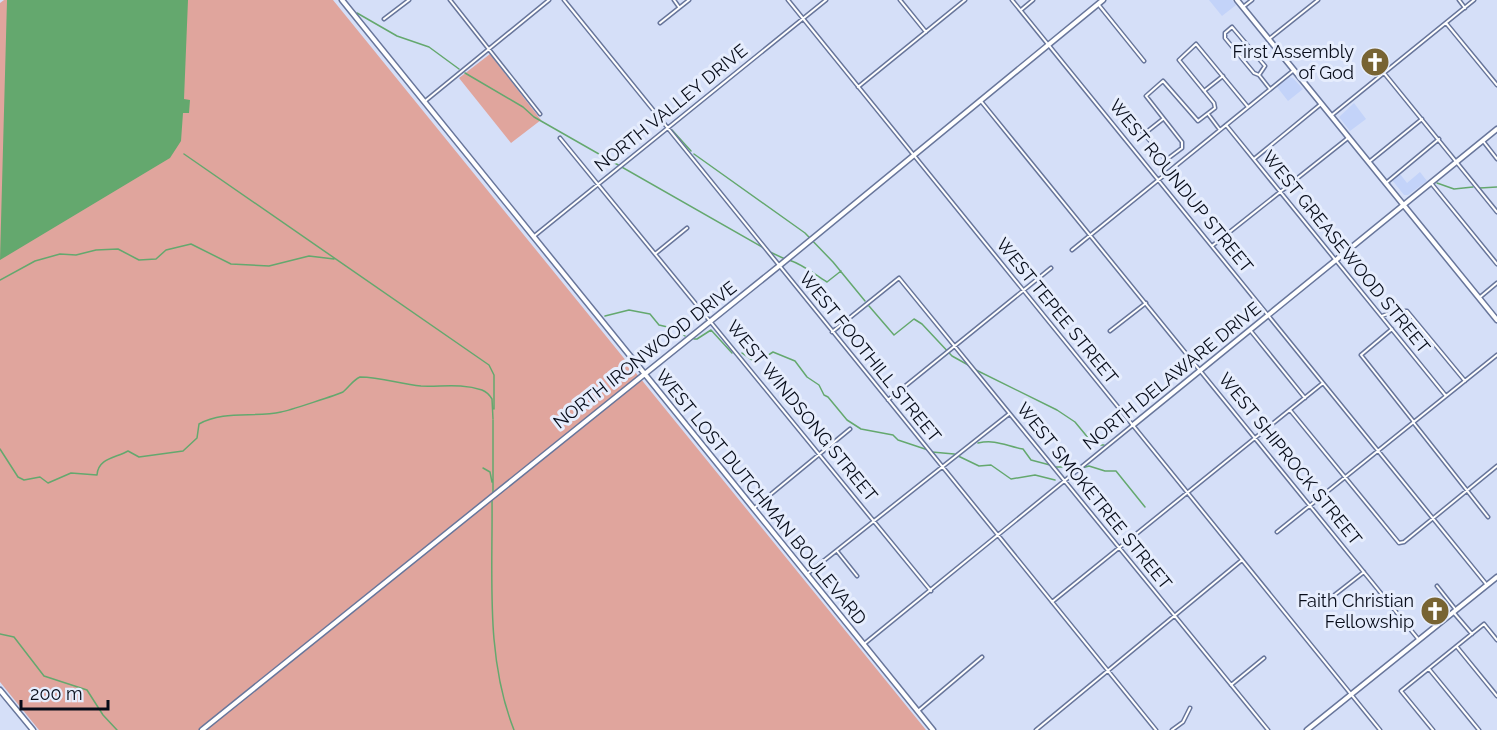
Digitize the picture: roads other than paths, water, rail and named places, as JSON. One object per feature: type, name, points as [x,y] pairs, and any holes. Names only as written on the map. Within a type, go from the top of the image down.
[{"type":"street","name":"WEST LOST DUTCHMAN BOULEVARD","points":[[342,0],[933,730]]},
{"type":"street","points":[[384,19],[409,0]]},
{"type":"street","points":[[450,0],[540,114]]},
{"type":"street","points":[[424,102],[549,0]]},
{"type":"street","name":"WEST FOOTHILL STREET","points":[[564,0],[1156,730]]},
{"type":"street","points":[[674,0],[680,7]]},
{"type":"street","points":[[660,23],[688,0]]},
{"type":"street","name":"WEST TEPEE STREET","points":[[788,0],[1380,730]]},
{"type":"street","name":"NORTH VALLEY DRIVE","points":[[533,237],[826,0]]},
{"type":"street","points":[[900,0],[926,32]]},
{"type":"street","points":[[858,87],[965,0]]},
{"type":"street","name":"WEST ROUNDUP STREET","points":[[1012,0],[1487,585]]},
{"type":"street","points":[[1021,10],[1033,0]]},
{"type":"street","name":"NORTH IRONWOOD DRIVE","points":[[202,730],[643,373],[779,266],[1103,0]]},
{"type":"street","points":[[1237,0],[1497,320]]},
{"type":"street","points":[[1243,8],[1252,0]]},
{"type":"street","points":[[1269,39],[1318,0]]},
{"type":"street","points":[[1459,0],[1465,8]]},
{"type":"street","points":[[1331,116],[1474,0]]},
{"type":"street","points":[[1098,4],[1144,61]]},
{"type":"street","points":[[1446,23],[1497,85]]},
{"type":"street","points":[[1259,75],[1265,66],[1232,27],[1225,33],[1225,38],[1270,89]]},
{"type":"street","points":[[1119,110],[1126,112],[1166,160],[1184,146],[1146,96],[1163,81],[1198,121],[1216,106],[1179,58],[1196,44],[1248,107]]},
{"type":"street","points":[[1072,250],[1294,70]]},
{"type":"street","points":[[1384,73],[1497,212]]},
{"type":"street","points":[[1204,91],[1223,76]]},
{"type":"street","name":"WEST SHIPROCK STREET","points":[[981,100],[1419,640]]},
{"type":"street","points":[[1253,159],[1321,104]]},
{"type":"street","points":[[1208,114],[1220,130]]},
{"type":"street","points":[[1144,134],[1163,118]]},
{"type":"street","points":[[1369,162],[1422,119]]},
{"type":"street","name":"WEST GREASEWOOD STREET","points":[[1226,125],[1446,396]]},
{"type":"street","name":"NORTH DELAWARE DRIVE","points":[[864,644],[1497,129]]},
{"type":"street","name":"WEST WINDSONG STREET","points":[[560,138],[931,591]]},
{"type":"street","points":[[1212,246],[1349,138]]},
{"type":"street","points":[[1386,183],[1438,140]]},
{"type":"street","points":[[1483,141],[1497,159]]},
{"type":"street","points":[[1431,183],[1497,264]]},
{"type":"street","points":[[655,254],[687,228]]},
{"type":"street","points":[[887,400],[1051,268]]},
{"type":"street","name":"WEST SMOKETREE STREET","points":[[832,332],[899,278],[1268,730]]},
{"type":"street","points":[[1479,298],[1497,283]]},
{"type":"street","points":[[1110,331],[1146,303]]},
{"type":"street","points":[[1382,316],[1395,310],[1407,312],[1465,381]]},
{"type":"street","points":[[1392,329],[1361,355],[1488,517]]},
{"type":"street","points":[[1250,330],[1305,398]]},
{"type":"street","points":[[1276,532],[1497,355]]},
{"type":"street","points":[[1052,602],[1189,494],[1323,383]]},
{"type":"street","points":[[1290,410],[1399,543],[1404,542],[1434,519],[1497,466]]},
{"type":"street","points":[[807,575],[1009,414]]},
{"type":"street","points":[[753,509],[850,429]]},
{"type":"street","points":[[837,551],[857,576]]},
{"type":"street","points":[[1036,730],[1041,729],[1107,670],[1242,560]]},
{"type":"street","points":[[1332,597],[1364,572]]},
{"type":"street","points":[[1307,730],[1497,577]]},
{"type":"street","points":[[1437,586],[1472,634]]},
{"type":"street","points":[[1433,730],[1401,691],[1484,624],[1497,640]]},
{"type":"street","points":[[1457,646],[1497,696]]},
{"type":"street","points":[[918,711],[982,657]]},
{"type":"street","points":[[1231,685],[1264,658]]},
{"type":"street","points":[[1429,669],[1479,730]]},
{"type":"street","points":[[0,690],[33,730]]},
{"type":"street","points":[[1172,730],[1183,722],[1190,708]]},
{"type":"waterway","points":[[357,13],[397,36],[429,47],[459,69]]},
{"type":"waterway","points":[[465,73],[523,107],[534,117],[764,248]]},
{"type":"waterway","points":[[672,130],[691,151]]},
{"type":"waterway","points":[[184,154],[489,365],[494,375],[494,409]]},
{"type":"waterway","points":[[694,154],[805,233],[833,262],[865,301]]},
{"type":"waterway","points":[[1437,183],[1454,189],[1473,187]]},
{"type":"waterway","points":[[1480,188],[1497,187]]},
{"type":"waterway","points":[[0,280],[35,261],[60,254],[76,255],[96,250],[118,249],[139,260],[156,259],[166,250],[191,244],[231,264],[269,266],[309,256],[334,259]]},
{"type":"waterway","points":[[770,252],[785,259]]},
{"type":"waterway","points":[[789,260],[827,282],[841,271]]},
{"type":"waterway","points":[[869,306],[894,335],[914,319],[922,324],[952,356],[970,366]]},
{"type":"waterway","points":[[605,316],[629,310],[650,314],[659,325],[676,329],[685,336]]},
{"type":"waterway","points":[[694,339],[711,330],[732,353]]},
{"type":"waterway","points":[[742,353],[756,363],[773,352],[795,361],[807,377],[819,385],[824,395],[847,420],[861,429],[893,435],[898,440],[928,450]]},
{"type":"waterway","points":[[974,369],[1057,410],[1075,422],[1094,445],[1104,445]]},
{"type":"waterway","points":[[0,449],[18,477],[24,480],[40,477],[48,483],[71,473],[97,475],[98,469],[104,462],[128,451],[139,457],[183,451],[197,438],[199,424],[209,420],[219,417],[286,411],[343,392],[360,377],[421,386],[459,386],[482,390],[492,399],[493,419]]},
{"type":"waterway","points":[[493,420],[493,492]]},
{"type":"waterway","points":[[978,443],[996,442],[1023,449],[1031,460],[1050,465]]},
{"type":"waterway","points":[[932,452],[954,454],[979,466],[991,465],[1011,479],[1035,475],[1055,480]]},
{"type":"waterway","points":[[1082,468],[1089,466],[1105,471],[1116,471],[1145,507]]},
{"type":"waterway","points":[[1054,467],[1065,467],[1071,471],[1078,469]]},
{"type":"waterway","points":[[483,468],[490,472],[492,482]]},
{"type":"waterway","points":[[492,499],[492,616],[498,674],[514,730]]},
{"type":"waterway","points":[[0,634],[14,637],[44,676],[87,690],[103,715],[117,730]]},
{"type":"place","name":"First Assembly of God","points":[[1375,62]]},
{"type":"place","name":"Faith Christian Fellowship","points":[[1435,611]]}]
